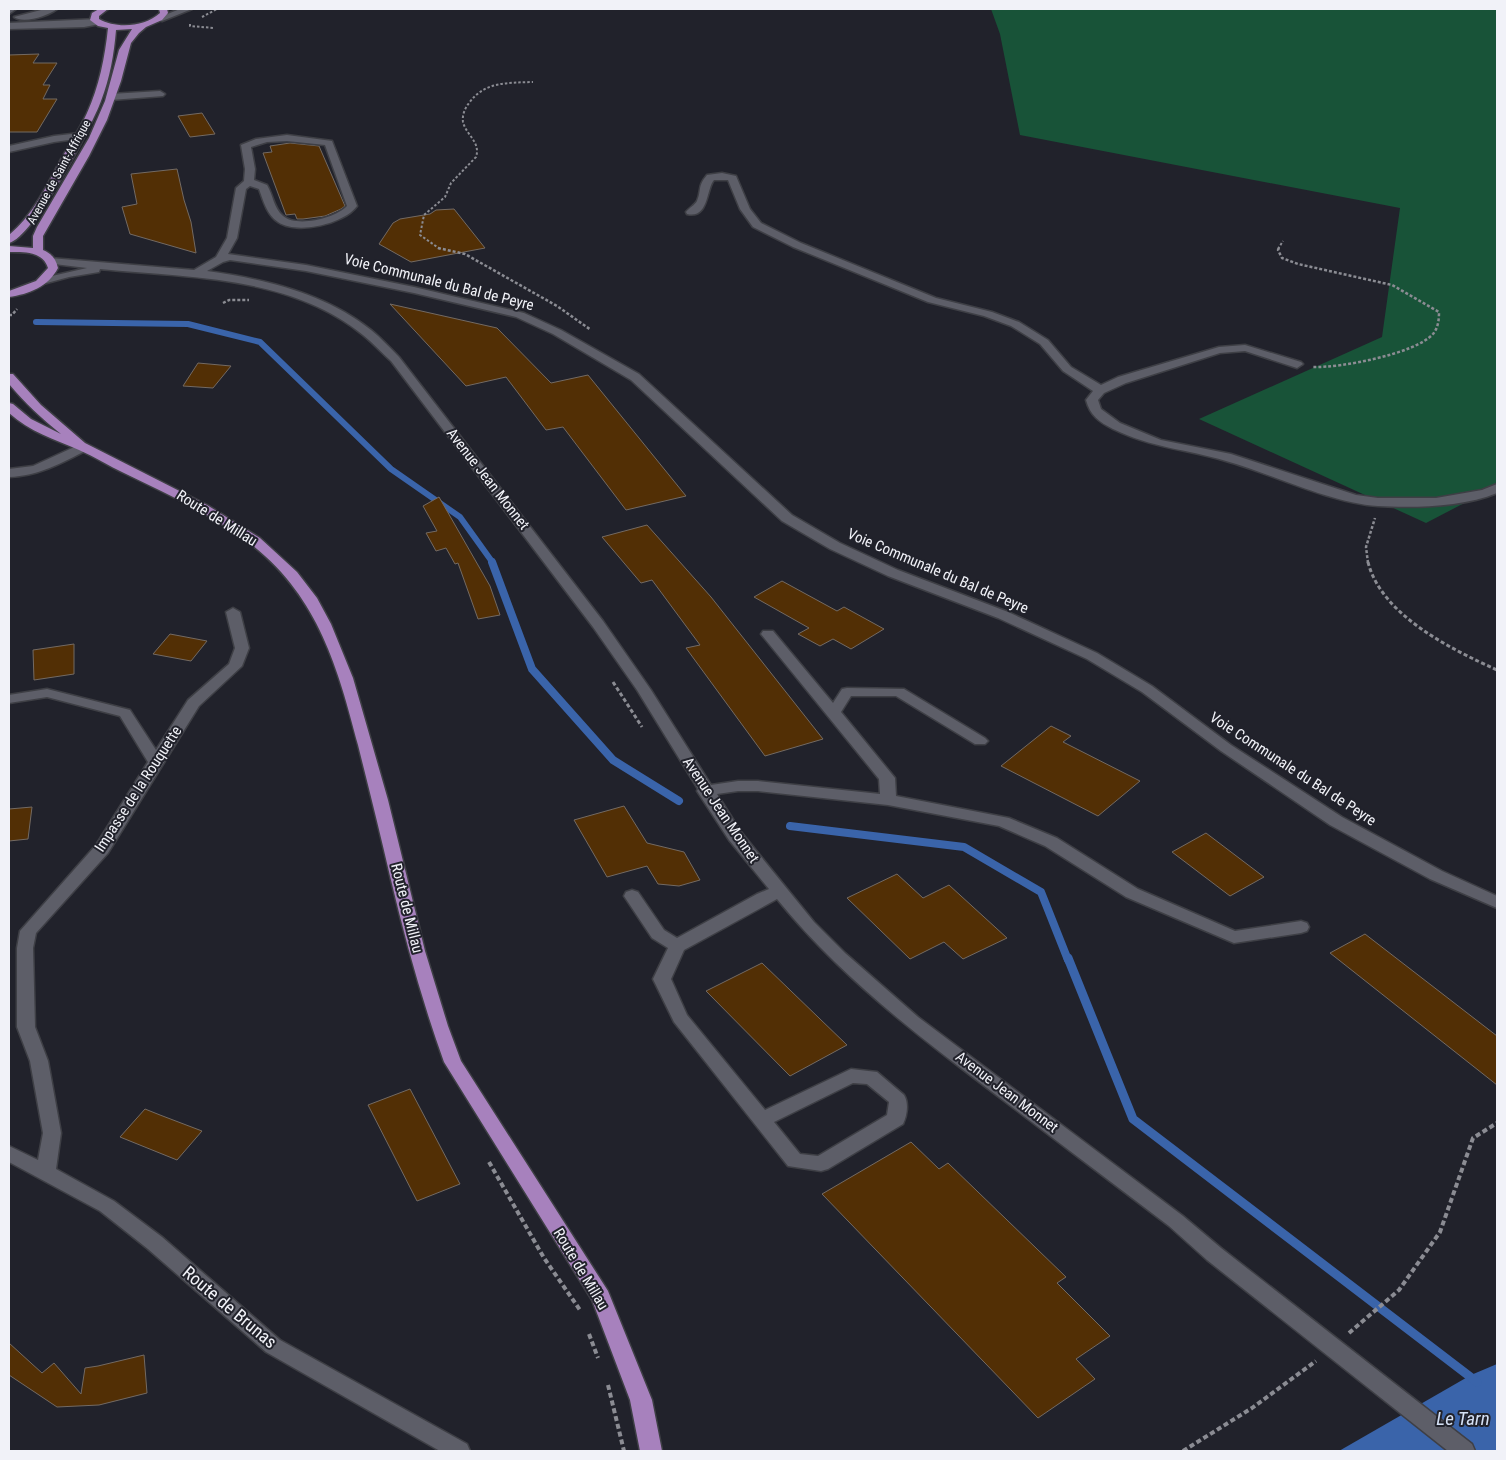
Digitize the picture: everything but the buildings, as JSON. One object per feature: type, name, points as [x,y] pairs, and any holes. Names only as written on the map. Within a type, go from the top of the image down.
[{"type":"main road","points":[[100,13],[112,27],[143,25],[159,19],[164,13],[163,9]]},
{"type":"main road","name":"Avenue de Saint-Affrique","points":[[38,252],[38,236],[42,226],[87,152],[111,97],[127,40],[131,34],[143,25]]},
{"type":"main road","name":"Avenue de Saint-Affrique","points":[[9,240],[17,234],[34,214],[80,136],[99,96],[109,58],[112,27]]},
{"type":"main road","points":[[9,249],[38,252],[50,260],[53,268],[43,281],[11,295]]},
{"type":"main road","name":"Route de Millau","points":[[9,377],[25,397],[49,419],[66,429],[83,447]]},
{"type":"main road","name":"Route de Millau","points":[[9,406],[18,416],[49,435],[83,447],[186,498],[228,522],[251,538],[295,578],[312,600],[326,625],[350,689],[382,804],[426,987],[438,1025],[453,1062],[602,1297],[641,1400],[651,1451]]},
{"type":"street","points":[[9,17],[32,16],[53,9]]},
{"type":"street","points":[[159,19],[188,9]]},
{"type":"street","points":[[9,26],[60,24],[100,13]]},
{"type":"street","points":[[111,97],[160,94]]},
{"type":"street","points":[[9,149],[54,139],[80,136]]},
{"type":"street","points":[[220,259],[232,238],[241,188],[249,182],[250,168],[246,145],[260,140],[303,137],[329,143],[352,206],[346,213],[327,221],[298,224],[284,223],[276,215],[263,188],[249,182]]},
{"type":"street","points":[[691,212],[702,203],[705,184],[711,177],[722,176],[732,178],[744,209],[757,225],[797,245],[932,300],[988,314],[1015,324],[1044,342],[1067,369],[1100,390]]},
{"type":"street","name":"Voie Communale du Bal de Peyre","points":[[198,272],[220,259],[230,257],[250,258],[414,290],[520,316],[557,332],[635,377],[780,512],[795,522],[835,546],[893,573],[1003,615],[1092,656],[1147,689],[1226,748],[1336,821],[1436,875],[1497,902]]},
{"type":"street","name":"Avenue Jean Monnet","points":[[50,260],[109,267],[198,272],[252,282],[306,299],[349,319],[382,345],[598,624],[644,690],[705,791],[735,836],[779,892],[839,957],[912,1022],[1176,1221],[1214,1254],[1464,1451]]},
{"type":"street","name":"Avenue Jean Monnet","points":[[43,281],[68,274],[109,267]]},
{"type":"street","points":[[1297,364],[1245,348],[1219,350],[1122,380],[1100,390],[1092,400],[1095,411],[1116,426],[1158,444],[1227,457],[1354,499],[1378,502],[1436,502],[1485,493],[1497,488]]},
{"type":"street","points":[[9,473],[31,471],[48,465],[83,447]]},
{"type":"street","name":"Impasse de la Rouquette","points":[[46,1172],[52,1133],[39,1061],[26,1027],[25,948],[28,931],[102,849],[192,703],[235,666],[242,648],[233,612]]},
{"type":"street","points":[[768,634],[887,778],[888,800]]},
{"type":"street","points":[[833,713],[847,692],[899,692],[980,741]]},
{"type":"street","points":[[9,699],[46,693],[125,713],[156,762]]},
{"type":"street","points":[[705,791],[738,786],[758,786],[888,800],[1003,822],[1051,842],[1132,893],[1234,937],[1301,926]]},
{"type":"street","points":[[762,1120],[851,1076],[871,1077],[898,1100],[896,1119],[821,1164],[794,1161],[680,1018],[662,980],[677,946],[763,898],[779,892]]},
{"type":"street","points":[[632,896],[658,934],[677,946]]},
{"type":"street","name":"Route de Brunas","points":[[9,1153],[107,1206],[155,1243],[273,1346],[459,1451]]},
{"type":"path","points":[[199,18],[217,9]]},
{"type":"path","points":[[190,23],[192,28],[214,28]]},
{"type":"path","points":[[533,82],[491,85],[476,94],[466,107],[463,118],[464,128],[473,138],[478,149],[475,161],[452,182],[445,196],[425,211],[420,220],[420,235],[441,250],[465,254],[557,306],[594,332]]},
{"type":"path","points":[[1284,242],[1278,250],[1282,258],[1298,264],[1392,285],[1439,312],[1440,321],[1431,336],[1415,347],[1335,367],[1317,368],[1297,364]]},
{"type":"path","points":[[1378,502],[1373,528],[1366,546],[1369,567],[1380,591],[1404,614],[1430,633],[1477,661],[1497,670]]},
{"type":"path","points":[[1360,1322],[1399,1290],[1440,1232],[1473,1138],[1497,1124]]},
{"type":"path","points":[[1184,1451],[1252,1408],[1317,1360]]},
{"type":"green space","points":[[991,9],[1497,9],[1497,486],[1426,523],[1199,419],[1382,337],[1400,208],[1020,135],[1000,34]]},
{"type":"water","name":"Le Tarn","points":[[1497,1364],[1497,1451],[1339,1451],[1471,1375]]},
{"type":"waterway","points":[[36,322],[188,324],[260,342],[391,469],[460,517],[493,563]]},
{"type":"waterway","points":[[492,562],[532,669],[613,760],[679,801]]},
{"type":"waterway","points":[[790,826],[964,847],[1041,892],[1068,960]]},
{"type":"waterway","points":[[1068,958],[1133,1119],[1477,1382]]}]
